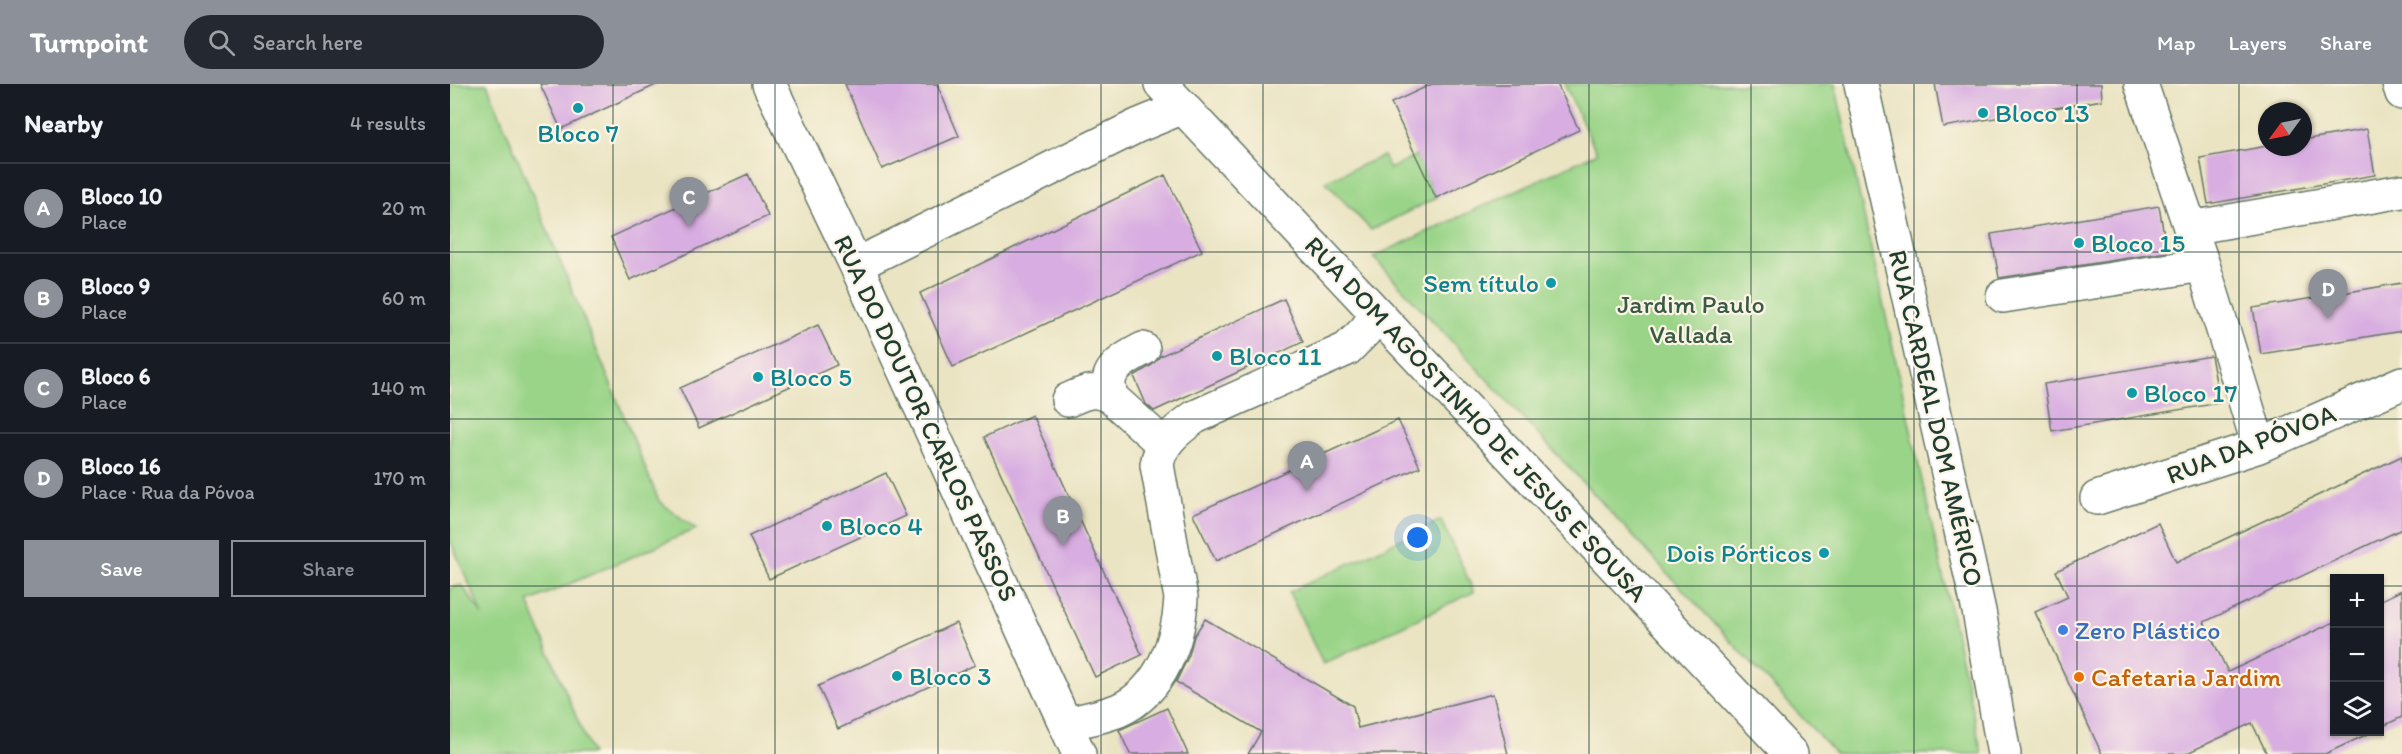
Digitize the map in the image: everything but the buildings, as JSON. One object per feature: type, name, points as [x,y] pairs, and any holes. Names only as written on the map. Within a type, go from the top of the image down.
[{"type":"street","name":"RUA DO DOUTOR CARLOS PASSOS","points":[[769,84],[856,265],[1079,754]]},
{"type":"street","name":"RUA CARDEAL DOM AMÉRICO","points":[[1862,84],[1979,611],[2004,754]]},
{"type":"street","points":[[2143,84],[2203,265],[2259,446]]},
{"type":"street","points":[[2399,84],[2402,93]]},
{"type":"street","points":[[856,265],[1137,126],[1172,95]]},
{"type":"street","name":"RUA DOM AGOSTINHO DE JESUS E SOUSA","points":[[1172,95],[1791,754]]},
{"type":"street","points":[[2190,228],[2402,191]]},
{"type":"street","points":[[2003,296],[2203,265]]},
{"type":"street","points":[[1065,724],[1104,715],[1130,704],[1153,682],[1171,649],[1181,598],[1157,465],[1158,453],[1164,444],[1195,417],[1347,349],[1365,331],[1377,314]]},
{"type":"street","points":[[1112,398],[1109,383],[1113,371],[1143,349]]},
{"type":"street","name":"RUA DA PÓVOA","points":[[2097,498],[2259,446],[2402,383]]},
{"type":"street","points":[[1068,400],[1090,390],[1103,392],[1164,444]]},
{"type":"green space","points":[[450,84],[487,84],[659,501],[696,529],[528,602],[592,754],[450,754],[450,588],[462,585],[483,616],[450,540]]},
{"type":"green space","name":"Jardim Paulo Vallada","points":[[1564,84],[1835,84],[1982,754],[1836,754],[1373,257],[1597,153]]},
{"type":"green space","points":[[1416,155],[1436,198],[1371,230],[1325,181],[1383,156],[1390,169]]},
{"type":"green space","points":[[1441,520],[1474,592],[1323,664],[1289,592]]},
{"type":"place","name":"Bloco 7","points":[[578,108]]},
{"type":"place","name":"Bloco 13","points":[[1983,113]]},
{"type":"place","name":"Bloco 6","points":[[689,227]]},
{"type":"place","name":"Bloco 15","points":[[2079,243]]},
{"type":"place","name":"Sem título","points":[[1551,283]]},
{"type":"place","name":"Bloco 16","points":[[2328,319]]},
{"type":"place","name":"Bloco 11","points":[[1217,356]]},
{"type":"place","name":"Bloco 5","points":[[758,377]]},
{"type":"place","name":"Bloco 17","points":[[2132,393]]},
{"type":"place","name":"Bloco 10","points":[[1307,491]]},
{"type":"place","name":"Bloco 4","points":[[827,526]]},
{"type":"place","name":"Bloco 9","points":[[1063,546]]},
{"type":"place","name":"Dois Pórticos","points":[[1824,553]]},
{"type":"place","name":"Zero Plástico","points":[[2063,630]]},
{"type":"place","name":"Bloco 3","points":[[897,676]]},
{"type":"place","name":"Cafetaria Jardim","points":[[2079,677]]}]
